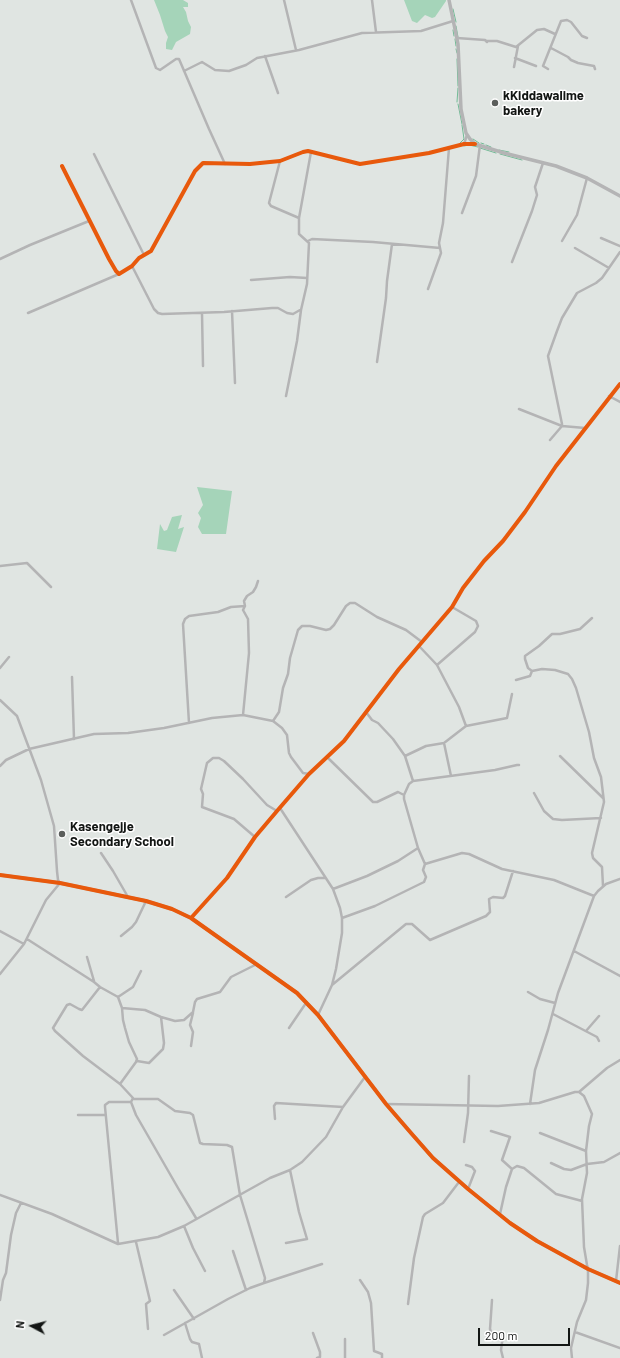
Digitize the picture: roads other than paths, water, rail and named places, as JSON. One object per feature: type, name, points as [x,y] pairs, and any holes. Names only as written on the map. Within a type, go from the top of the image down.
[{"type":"street","points":[[131,0],[156,68],[160,70],[176,59],[179,59],[225,164]]},
{"type":"street","points":[[284,0],[296,50]]},
{"type":"street","points":[[372,0],[376,32]]},
{"type":"street","points":[[449,0],[457,38],[461,109],[467,135],[475,144]]},
{"type":"street","points":[[548,69],[543,66],[561,21],[567,20],[574,24],[582,36],[587,38]]},
{"type":"street","points":[[184,71],[202,62],[215,70],[229,70],[246,65],[257,58],[296,50],[346,36],[367,32],[421,31],[454,21]]},
{"type":"street","points":[[514,68],[518,46],[523,40],[528,38],[537,30],[544,29],[555,34]]},
{"type":"street","points":[[457,38],[487,42],[497,41],[512,46],[518,46]]},
{"type":"street","points":[[551,48],[578,63],[594,66],[595,70]]},
{"type":"street","points":[[264,56],[278,94]]},
{"type":"street","points":[[515,58],[536,66]]},
{"type":"street","points":[[464,144],[467,135]]},
{"type":"street","points":[[28,313],[119,274],[132,266],[139,258],[149,253],[195,171],[203,163],[207,162],[250,164],[280,161],[303,152],[311,152],[360,164],[464,144],[475,144],[518,158],[556,166],[587,178],[620,196]]},
{"type":"street","points":[[462,213],[476,176],[480,145]]},
{"type":"street","points":[[428,288],[441,253],[439,243],[443,223],[449,148]]},
{"type":"street","points":[[311,152],[299,218],[301,237],[308,241],[312,239],[440,248]]},
{"type":"street","points":[[94,154],[144,255]]},
{"type":"street","points":[[280,161],[269,203],[271,206],[299,218]]},
{"type":"street","points":[[512,262],[532,211],[537,195],[534,188],[544,163]]},
{"type":"street","points":[[62,166],[108,259],[119,274]]},
{"type":"street","points":[[562,241],[576,215],[587,178]]},
{"type":"street","points":[[0,259],[89,221]]},
{"type":"street","points":[[601,238],[620,246]]},
{"type":"street","points":[[286,396],[297,341],[300,310],[307,278],[308,241]]},
{"type":"street","points":[[377,362],[386,298],[386,281],[392,244]]},
{"type":"street","points":[[575,248],[609,268]]},
{"type":"street","points":[[562,426],[549,365],[549,354],[560,324],[576,295],[602,278],[620,252]]},
{"type":"street","points":[[132,266],[154,309],[158,313],[202,313],[278,308],[286,313],[293,314],[300,310]]},
{"type":"street","points":[[251,280],[290,277],[307,278]]},
{"type":"street","points":[[232,311],[235,383]]},
{"type":"street","points":[[202,313],[203,366]]},
{"type":"street","points":[[191,918],[227,878],[255,837],[277,811],[309,774],[344,741],[422,642],[452,607],[463,588],[484,561],[503,541],[525,512],[556,466],[609,396],[620,384]]},
{"type":"street","points":[[609,396],[620,402]]},
{"type":"street","points":[[519,409],[562,426],[585,428]]},
{"type":"street","points":[[550,440],[562,426]]},
{"type":"street","points":[[0,566],[27,563],[51,587]]},
{"type":"street","points":[[243,715],[249,653],[248,619],[243,610],[245,606],[244,601],[247,596],[253,592],[258,581]]},
{"type":"street","points":[[273,721],[279,712],[281,695],[288,674],[298,630],[302,626],[310,626],[326,630],[330,629],[346,606],[350,603],[355,603],[377,617],[406,630],[422,642]]},
{"type":"street","points":[[189,723],[183,624],[185,619],[189,616],[218,612],[231,607],[245,606]]},
{"type":"street","points":[[437,665],[475,632],[478,626],[476,620],[452,607]]},
{"type":"street","points":[[532,671],[528,668],[525,659],[526,656],[552,634],[560,634],[580,629],[592,618]]},
{"type":"street","points":[[419,646],[437,665],[466,726]]},
{"type":"street","points":[[0,668],[8,657]]},
{"type":"street","points":[[532,671],[542,669],[560,671],[568,674],[572,679],[589,732],[594,758],[601,778],[604,802],[592,853],[593,858],[602,867],[603,886]]},
{"type":"street","points":[[516,680],[530,676],[532,671]]},
{"type":"street","points":[[72,677],[74,739]]},
{"type":"street","points":[[406,756],[426,746],[444,743],[466,726],[507,718],[512,694]]},
{"type":"street","points":[[0,700],[18,716],[41,780],[52,817],[55,837],[57,875],[60,883]]},
{"type":"street","points":[[366,712],[372,720],[378,723],[393,739],[406,756],[413,781]]},
{"type":"street","points":[[0,766],[6,760],[29,749],[94,734],[128,733],[164,728],[212,718],[243,715],[273,721],[282,728],[287,735],[289,753],[291,757],[303,773],[309,774]]},
{"type":"street","points":[[444,743],[451,776]]},
{"type":"street","points":[[560,756],[603,798]]},
{"type":"street","points":[[327,757],[373,802],[377,802],[398,792],[404,795]]},
{"type":"street","points":[[255,837],[234,819],[202,807],[203,794],[201,789],[207,763],[213,758],[219,758],[224,761],[267,805],[277,811]]},
{"type":"street","points":[[342,918],[375,906],[424,882],[426,877],[423,870],[425,864],[418,848],[404,799],[404,795],[409,784],[413,781],[483,770],[495,770],[517,764],[519,765]]},
{"type":"street","points":[[534,793],[544,811],[553,819],[570,820],[601,818]]},
{"type":"street","points":[[280,808],[333,889],[339,902],[342,918],[340,950],[332,985],[318,1015]]},
{"type":"street","points":[[333,889],[354,882],[398,861],[418,848]]},
{"type":"street","points":[[101,852],[128,897]]},
{"type":"street","points":[[425,864],[466,853],[498,868],[546,877],[594,896]]},
{"type":"street","points":[[332,985],[406,924],[412,924],[430,940],[486,916],[490,912],[489,900],[493,897],[503,898],[505,896],[513,872]]},
{"type":"street","points":[[0,874],[60,883],[146,901],[172,909],[191,918],[286,985],[307,1003],[366,1076],[386,1104],[433,1158],[468,1189],[500,1214],[537,1242],[618,1283],[620,1246]]},
{"type":"street","points":[[286,898],[311,880],[326,878]]},
{"type":"street","points":[[530,1104],[538,1059],[553,1014],[555,1003],[594,896],[603,886],[620,879]]},
{"type":"street","points":[[0,974],[24,944],[46,900],[60,883]]},
{"type":"street","points":[[121,936],[136,922],[146,901]]},
{"type":"street","points":[[0,931],[24,944]]},
{"type":"street","points":[[27,939],[100,987],[118,997],[122,1008],[125,1028],[137,1061]]},
{"type":"street","points":[[574,951],[620,976]]},
{"type":"street","points":[[86,957],[94,982]]},
{"type":"street","points":[[191,1046],[192,1032],[190,1025],[194,1004],[197,999],[220,992],[229,979],[255,964]]},
{"type":"street","points":[[118,997],[133,987],[141,971]]},
{"type":"street","points":[[100,987],[82,1010],[70,1004],[67,1005],[53,1028],[83,1056],[120,1084],[133,1097],[132,1100],[136,1115],[196,1218]]},
{"type":"street","points":[[528,992],[540,999],[555,1003]]},
{"type":"street","points":[[289,1028],[307,1003]]},
{"type":"street","points":[[122,1008],[145,1010],[170,1020],[179,1021],[187,1018],[193,1012]]},
{"type":"street","points":[[553,1014],[598,1037],[599,1041]]},
{"type":"street","points":[[586,1031],[599,1016]]},
{"type":"street","points":[[137,1061],[149,1063],[163,1049],[164,1043],[161,1017]]},
{"type":"street","points":[[386,1104],[498,1106],[539,1103],[574,1092],[579,1092],[607,1068],[620,1060]]},
{"type":"street","points":[[120,1084],[137,1061]]},
{"type":"street","points":[[0,1195],[52,1214],[118,1244],[136,1242],[158,1236],[184,1226],[196,1218],[240,1196],[276,1174],[290,1170],[302,1162],[320,1144],[332,1128],[343,1107],[366,1076]]},
{"type":"street","points":[[464,1142],[468,1106],[469,1076]]},
{"type":"street","points":[[572,1358],[571,1348],[586,1300],[588,1269],[585,1255],[582,1201],[587,1173],[586,1151],[592,1114],[584,1096],[579,1092]]},
{"type":"street","points":[[118,1244],[105,1115],[106,1103],[158,1099],[175,1111],[190,1113],[193,1115],[200,1143],[227,1145],[232,1147],[240,1196],[265,1278],[264,1283]]},
{"type":"street","points":[[275,1119],[274,1106],[276,1103],[343,1107]]},
{"type":"street","points":[[78,1115],[105,1115]]},
{"type":"street","points":[[491,1131],[510,1137],[502,1160],[512,1169]]},
{"type":"street","points":[[540,1133],[586,1151]]},
{"type":"street","points":[[551,1163],[568,1170],[587,1164],[604,1162],[620,1153]]},
{"type":"street","points":[[466,1165],[475,1170],[468,1189]]},
{"type":"street","points":[[500,1214],[512,1169],[517,1166],[521,1167],[556,1194],[582,1201]]},
{"type":"street","points":[[286,1243],[307,1239],[290,1170]]},
{"type":"street","points":[[408,1304],[414,1258],[423,1217],[425,1214],[443,1204],[460,1182]]},
{"type":"street","points":[[0,1300],[3,1280],[6,1273],[11,1235],[16,1213],[22,1203]]},
{"type":"street","points":[[184,1226],[205,1271]]},
{"type":"street","points":[[136,1242],[150,1301],[146,1304],[148,1329]]},
{"type":"street","points":[[233,1251],[246,1290]]},
{"type":"street","points":[[164,1336],[246,1290],[322,1264]]},
{"type":"street","points":[[360,1280],[368,1292],[371,1303],[374,1351],[382,1354],[382,1358]]},
{"type":"street","points":[[174,1290],[194,1319]]},
{"type":"street","points":[[492,1300],[490,1329],[491,1332],[502,1335],[501,1350],[503,1358]]},
{"type":"street","points":[[185,1323],[190,1339],[192,1342],[197,1342],[199,1344],[202,1358]]},
{"type":"street","points":[[575,1332],[620,1348]]},
{"type":"street","points":[[312,1333],[320,1352],[319,1358]]},
{"type":"street","points":[[345,1339],[345,1358]]},
{"type":"waterway","points":[[453,9],[456,22]]},
{"type":"waterway","points":[[456,26],[458,37]]},
{"type":"waterway","points":[[453,30],[454,36]]},
{"type":"waterway","points":[[455,39],[456,46]]},
{"type":"waterway","points":[[456,49],[457,53]]},
{"type":"waterway","points":[[457,59],[458,86]]},
{"type":"waterway","points":[[457,102],[458,88]]},
{"type":"waterway","points":[[458,104],[462,124]]},
{"type":"waterway","points":[[459,144],[464,139],[462,125]]},
{"type":"waterway","points":[[473,139],[479,143]]},
{"type":"waterway","points":[[464,146],[469,145],[478,147]]},
{"type":"waterway","points":[[486,145],[491,147]]},
{"type":"waterway","points":[[480,148],[496,153]]},
{"type":"waterway","points":[[499,150],[509,152]]},
{"type":"waterway","points":[[500,154],[522,160]]},
{"type":"place","name":"kKiddawalime bakery","points":[[495,103]]},
{"type":"place","name":"Kasengejje Secondary School","points":[[62,834]]}]
